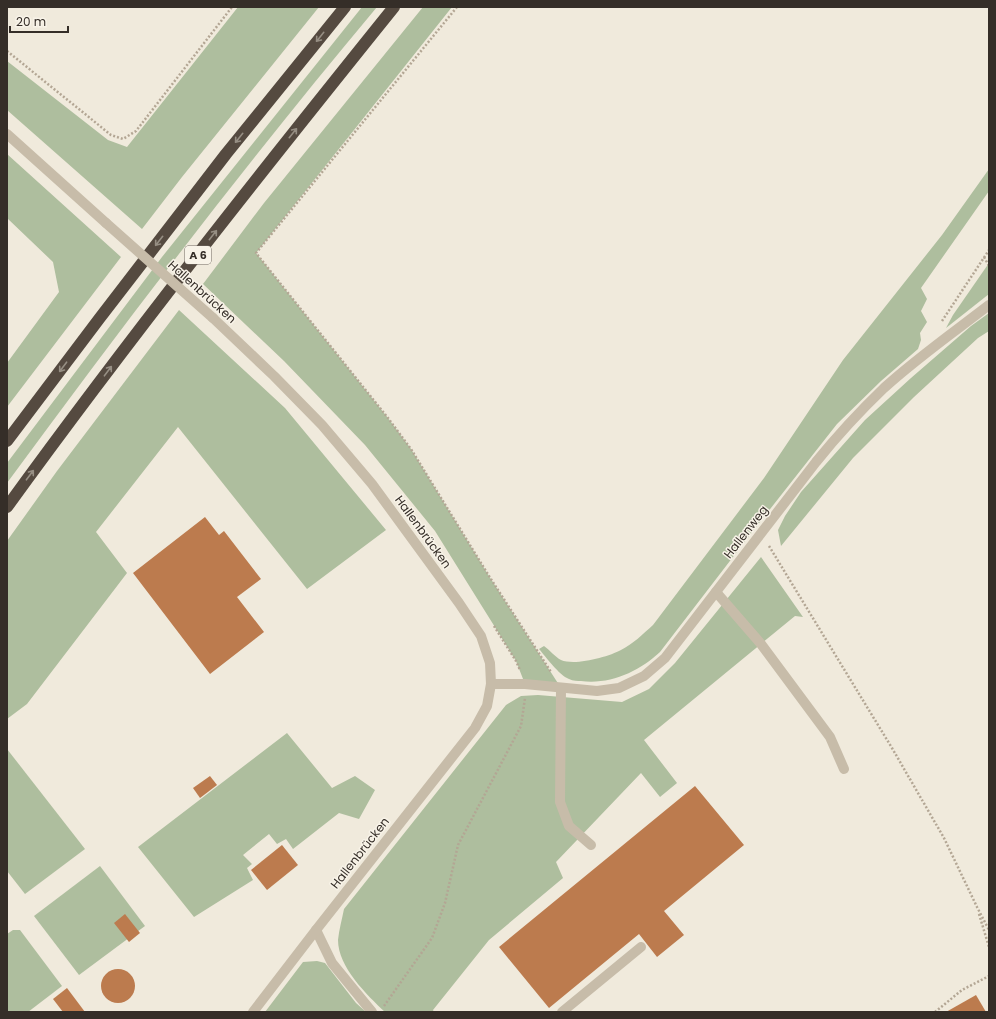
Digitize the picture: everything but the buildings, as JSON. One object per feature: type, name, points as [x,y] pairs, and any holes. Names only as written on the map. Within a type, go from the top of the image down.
[{"type":"highway","points":[[7,441],[99,318],[221,161],[345,7]]},
{"type":"highway","name":"A 6","points":[[7,507],[116,361],[250,186],[394,7]]},
{"type":"street","name":"Hallenbrücken","points":[[7,134],[213,318],[274,376],[322,425],[372,484],[459,603],[481,636],[490,663],[491,684],[487,706],[475,728],[253,1012]]},
{"type":"street","name":"Hallenweg","points":[[491,684],[525,684],[597,692],[620,688],[644,676],[665,658],[841,431],[884,388],[921,357],[989,305]]},
{"type":"street","points":[[716,592],[761,644],[830,737],[844,769]]},
{"type":"street","points":[[561,688],[560,802],[569,826],[591,845]]},
{"type":"street","points":[[316,930],[332,963],[372,1012]]},
{"type":"street","points":[[562,1012],[641,947]]},
{"type":"path","points":[[7,52],[111,135],[123,139],[136,131],[232,7]]},
{"type":"path","points":[[457,7],[256,253],[411,449],[488,576],[561,688]]},
{"type":"path","points":[[940,325],[989,250]]},
{"type":"path","points":[[984,257],[989,266]]},
{"type":"path","points":[[761,534],[888,741],[944,838],[989,930]]},
{"type":"path","points":[[380,1012],[432,938],[445,903],[458,845],[521,726],[526,702],[525,684],[516,661],[492,624]]},
{"type":"path","points":[[977,907],[989,947]]},
{"type":"path","points":[[935,1012],[962,990],[989,976]]},
{"type":"green space","points":[[238,7],[319,7],[142,229],[7,110],[7,61],[108,140],[127,147]]},
{"type":"green space","points":[[362,7],[377,7],[188,242],[7,483],[7,463],[162,257]]},
{"type":"green space","points":[[423,7],[452,7],[256,253],[411,449],[489,576],[561,688],[525,684],[516,661],[435,531],[365,445],[284,361],[203,284],[264,203]]},
{"type":"green space","points":[[7,154],[121,257],[7,407],[7,363],[59,292],[53,262],[7,218]]},
{"type":"green space","points":[[989,169],[989,191],[921,288],[927,299],[921,311],[927,322],[920,333],[921,340],[918,349],[881,381],[837,424],[660,652],[634,671],[613,679],[592,682],[575,681],[561,674],[539,649],[544,646],[559,659],[567,662],[591,660],[615,653],[625,648],[638,639],[653,625],[764,478],[843,360],[942,235]]},
{"type":"green space","points":[[989,263],[989,294],[946,328],[953,315]]},
{"type":"green space","points":[[179,310],[285,408],[386,530],[307,589],[178,427],[96,532],[127,573],[27,704],[7,719],[7,541],[57,471]]},
{"type":"green space","points":[[989,313],[989,331],[978,338],[914,397],[853,458],[781,546],[778,530],[785,516],[801,492],[865,420],[971,326]]},
{"type":"green space","points":[[761,557],[803,617],[795,616],[644,740],[677,783],[660,797],[641,773],[556,862],[563,878],[489,940],[433,1010],[434,1012],[385,1012],[355,980],[348,970],[339,950],[338,940],[344,909],[506,705],[521,696],[538,695],[622,702],[649,689],[675,663]]},
{"type":"green space","points":[[287,733],[332,788],[355,776],[375,790],[359,819],[339,813],[293,849],[286,839],[277,844],[269,834],[243,855],[252,864],[247,868],[253,880],[194,917],[138,847]]},
{"type":"green space","points":[[7,749],[85,849],[25,894],[7,871]]},
{"type":"green space","points":[[100,866],[145,926],[79,975],[34,916]]},
{"type":"green space","points":[[13,930],[20,930],[62,986],[28,1012],[7,1012],[7,934]]},
{"type":"green space","points":[[317,961],[325,963],[356,1003],[366,1012],[265,1012],[303,962]]}]
